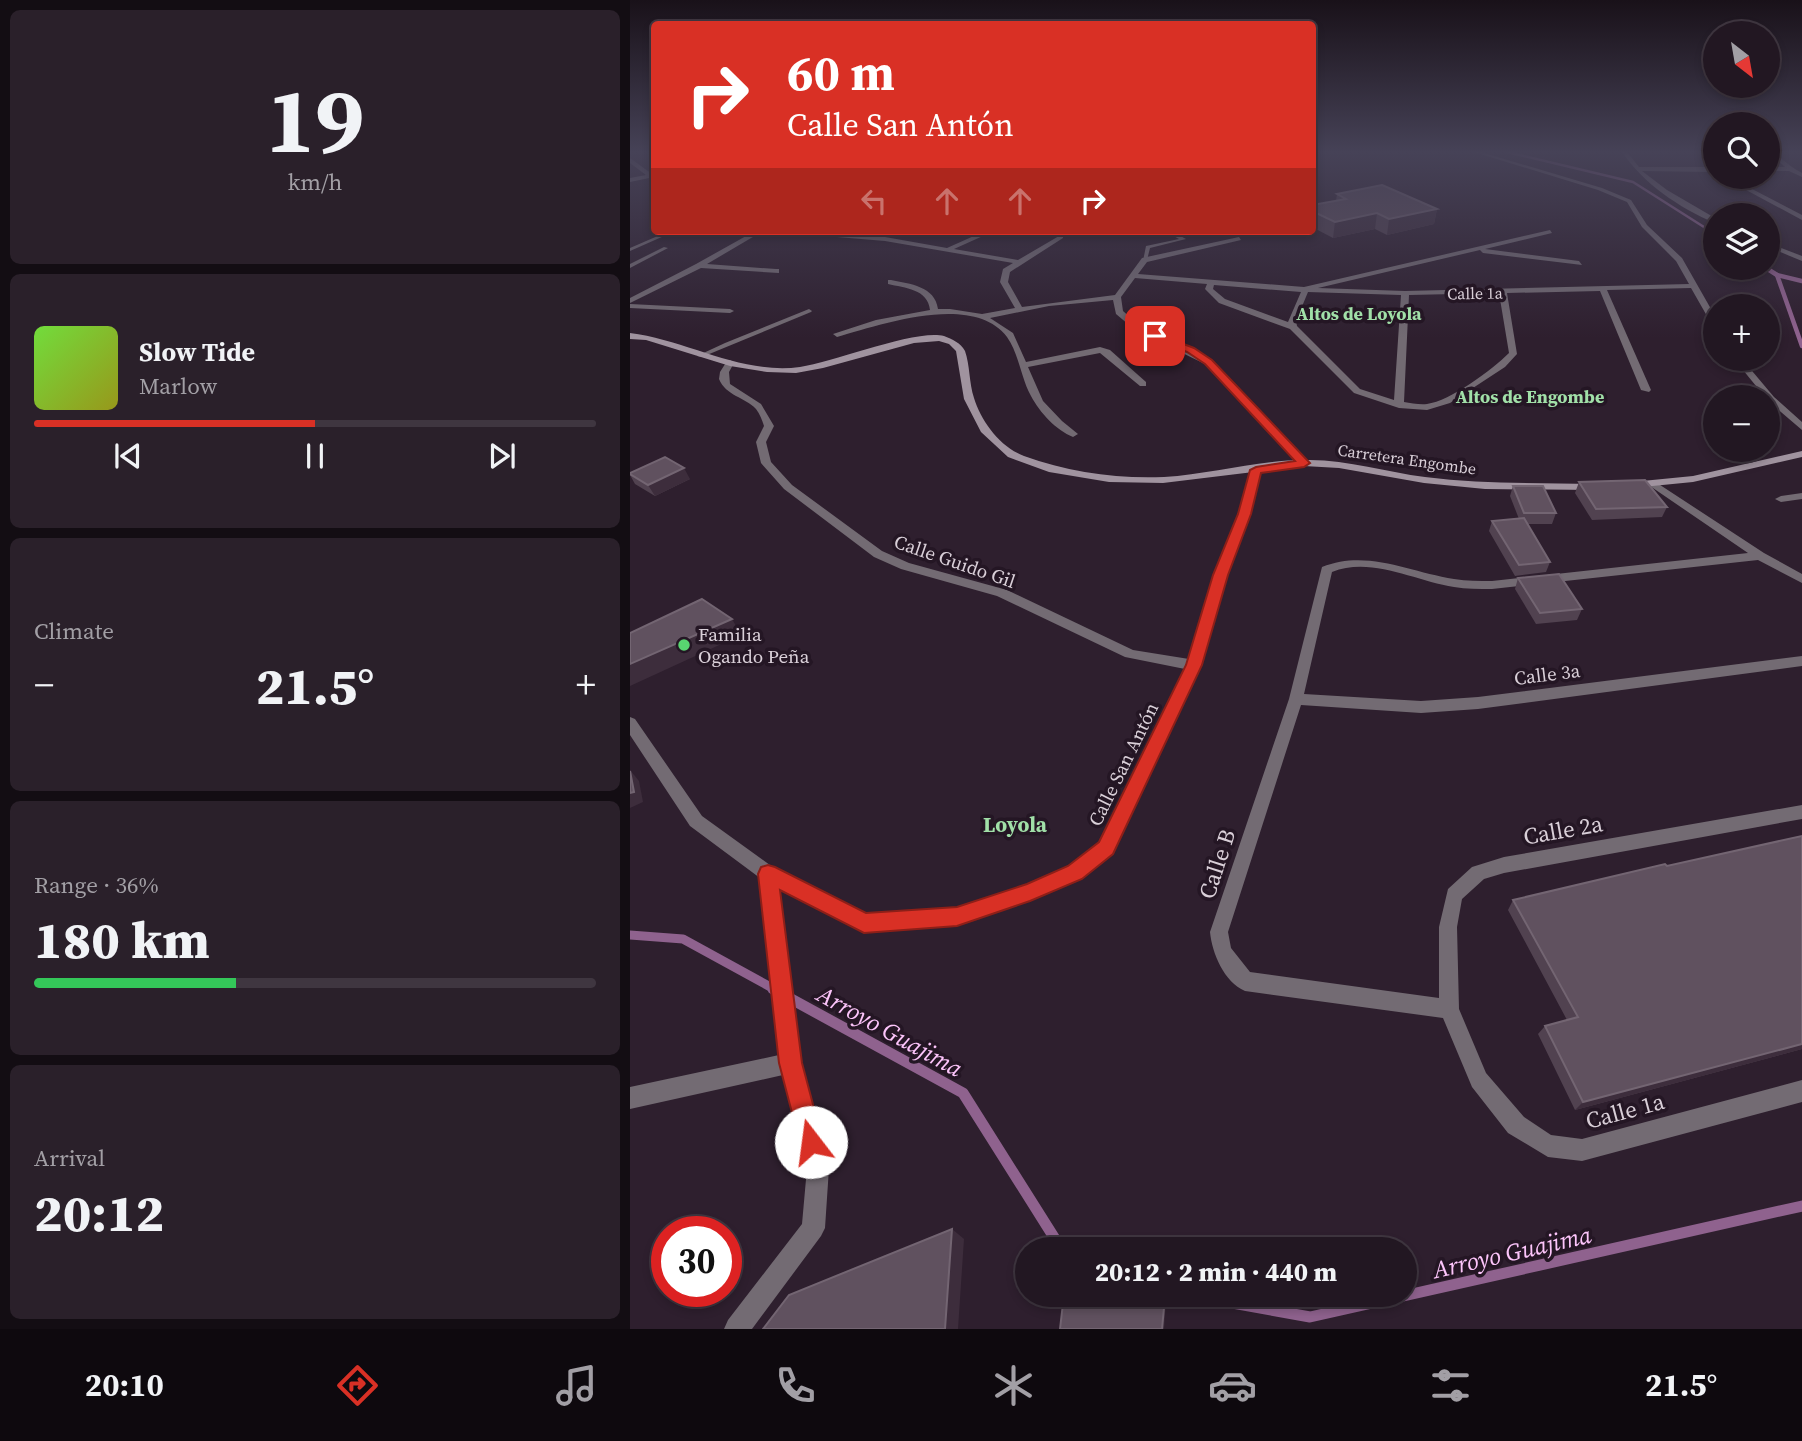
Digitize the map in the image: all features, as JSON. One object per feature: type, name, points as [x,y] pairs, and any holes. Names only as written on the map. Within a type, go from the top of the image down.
[{"type":"street","points":[[1637,214],[1644,226],[1679,260],[1703,304]]},
{"type":"street","points":[[1293,327],[1292,321],[1306,289],[1550,232]]},
{"type":"street","points":[[630,303],[753,235]]},
{"type":"street","points":[[848,235],[949,248],[1017,262]]},
{"type":"street","points":[[885,239],[894,235]]},
{"type":"street","points":[[949,248],[980,235]]},
{"type":"street","points":[[1019,309],[1004,282],[1006,271],[1061,237]]},
{"type":"street","points":[[1238,239],[1145,260],[1117,297],[1119,313],[1137,329],[1191,350],[1208,362],[1304,463]]},
{"type":"street","points":[[1475,250],[1579,263]]},
{"type":"street","points":[[1780,250],[1802,259]]},
{"type":"street","points":[[699,266],[776,271]]},
{"type":"street","name":"Calle 1a","points":[[1132,276],[1306,289],[1405,293],[1503,293],[1691,286]]},
{"type":"street","points":[[1212,281],[1209,289],[1222,301],[1293,327],[1357,391],[1399,405],[1427,407],[1447,401],[1502,365],[1513,354],[1503,293]]},
{"type":"street","points":[[891,282],[930,295],[934,302],[934,312]]},
{"type":"street","points":[[1603,289],[1646,390]]},
{"type":"street","points":[[1399,405],[1405,293]]},
{"type":"street","points":[[837,334],[891,318],[934,312],[981,317],[1019,309],[1117,297]]},
{"type":"street","points":[[630,303],[730,311]]},
{"type":"street","points":[[981,317],[1010,335],[1040,406],[1052,421],[1073,434]]},
{"type":"street","name":"Carretera Engombe","points":[[630,335],[730,363],[796,370],[914,340],[940,338],[952,342],[960,350],[969,399],[986,432],[1012,455],[1053,470],[1109,479],[1163,480],[1304,463],[1339,465],[1424,480],[1485,486],[1604,486]]},
{"type":"street","points":[[1022,365],[1107,352],[1143,384]]},
{"type":"street","name":"Calle Guido Gil","points":[[730,363],[724,371],[723,379],[727,388],[758,406],[769,426],[761,443],[766,463],[788,487],[878,554],[905,566],[1002,593],[1130,654],[1194,665]]},
{"type":"street","points":[[1748,371],[1771,399],[1802,427]]},
{"type":"street","points":[[1617,486],[1654,484],[1731,471],[1802,454]]},
{"type":"street","name":"Calle San Antón","points":[[630,723],[695,821],[768,874],[864,923],[957,916],[1030,892],[1075,872],[1106,848],[1194,665],[1220,575],[1245,514],[1256,470]]},
{"type":"street","points":[[1654,484],[1760,556],[1802,579]]},
{"type":"street","points":[[1781,499],[1802,496]]},
{"type":"street","name":"Calle B","points":[[1449,1009],[1245,981],[1219,947],[1219,932],[1296,699],[1326,570],[1337,563],[1362,562],[1458,584],[1492,585],[1760,556]]},
{"type":"street","name":"Calle 3a","points":[[1296,699],[1421,707],[1478,703],[1802,661]]},
{"type":"street","name":"Calle 2a","points":[[1449,1009],[1448,928],[1454,895],[1478,873],[1504,865],[1802,811]]},
{"type":"street","points":[[737,1329],[813,1228],[818,1168],[790,1063],[768,874]]},
{"type":"street","name":"Calle 1a","points":[[1449,1009],[1479,1080],[1516,1125],[1548,1146],[1582,1150],[1802,1091]]},
{"type":"street","points":[[630,1098],[790,1063]]},
{"type":"lane","points":[[1145,260],[1148,247],[1184,239],[1176,235]]},
{"type":"lane","points":[[631,249],[662,236]]},
{"type":"lane","points":[[630,265],[666,248]]},
{"type":"lane","points":[[700,356],[739,337],[765,331],[809,311]]},
{"type":"building","points":[[1318,214],[1372,214],[1335,222]]},
{"type":"building","points":[[1379,214],[1413,214],[1389,219]]},
{"type":"building","points":[[665,457],[684,468],[648,485],[630,474],[630,473]]},
{"type":"building","points":[[1645,480],[1667,507],[1596,509],[1579,482]]},
{"type":"building","points":[[1513,486],[1543,486],[1556,513],[1524,513]]},
{"type":"building","points":[[1524,518],[1550,562],[1519,565],[1492,521]]},
{"type":"building","points":[[1559,574],[1582,609],[1540,613],[1518,578]]},
{"type":"building","points":[[702,599],[732,619],[630,664],[630,633]]},
{"type":"building","points":[[630,771],[634,792],[630,793]]},
{"type":"building","points":[[1802,836],[1802,1044],[1583,1102],[1545,1026],[1578,1017],[1513,900],[1665,864],[1667,866]]},
{"type":"building","points":[[952,1229],[945,1329],[763,1329],[789,1295]]},
{"type":"building","points":[[1063,1307],[1164,1307],[1162,1329],[1060,1329]]},
{"type":"waterway","name":"Arroyo Guajima","points":[[1683,214],[1703,226]]},
{"type":"waterway","points":[[1780,276],[1802,281]]},
{"type":"waterway","name":"Arroyo Guajima","points":[[1779,280],[1802,346]]},
{"type":"waterway","name":"Arroyo Guajima","points":[[630,935],[683,939],[776,990]]},
{"type":"waterway","name":"Arroyo Guajima","points":[[773,989],[963,1093],[1054,1237]]},
{"type":"waterway","name":"Arroyo Guajima","points":[[1417,1293],[1802,1206]]},
{"type":"waterway","name":"Arroyo Guajima","points":[[1255,1307],[1310,1317],[1354,1307]]},
{"type":"place","name":"Familia Ogando Peña","points":[[684,645]]},
{"type":"district","name":"Altos de Loyola","points":[[1359,313]]},
{"type":"district","name":"Altos de Engombe","points":[[1530,396]]},
{"type":"district","name":"Loyola","points":[[1015,824]]},
{"type":"route","points":[[811,1142],[790,1063],[768,874],[864,923],[957,916],[1030,892],[1075,872],[1106,848],[1194,665],[1220,575],[1245,514],[1256,470],[1304,463],[1208,362],[1191,350],[1155,336]]}]
